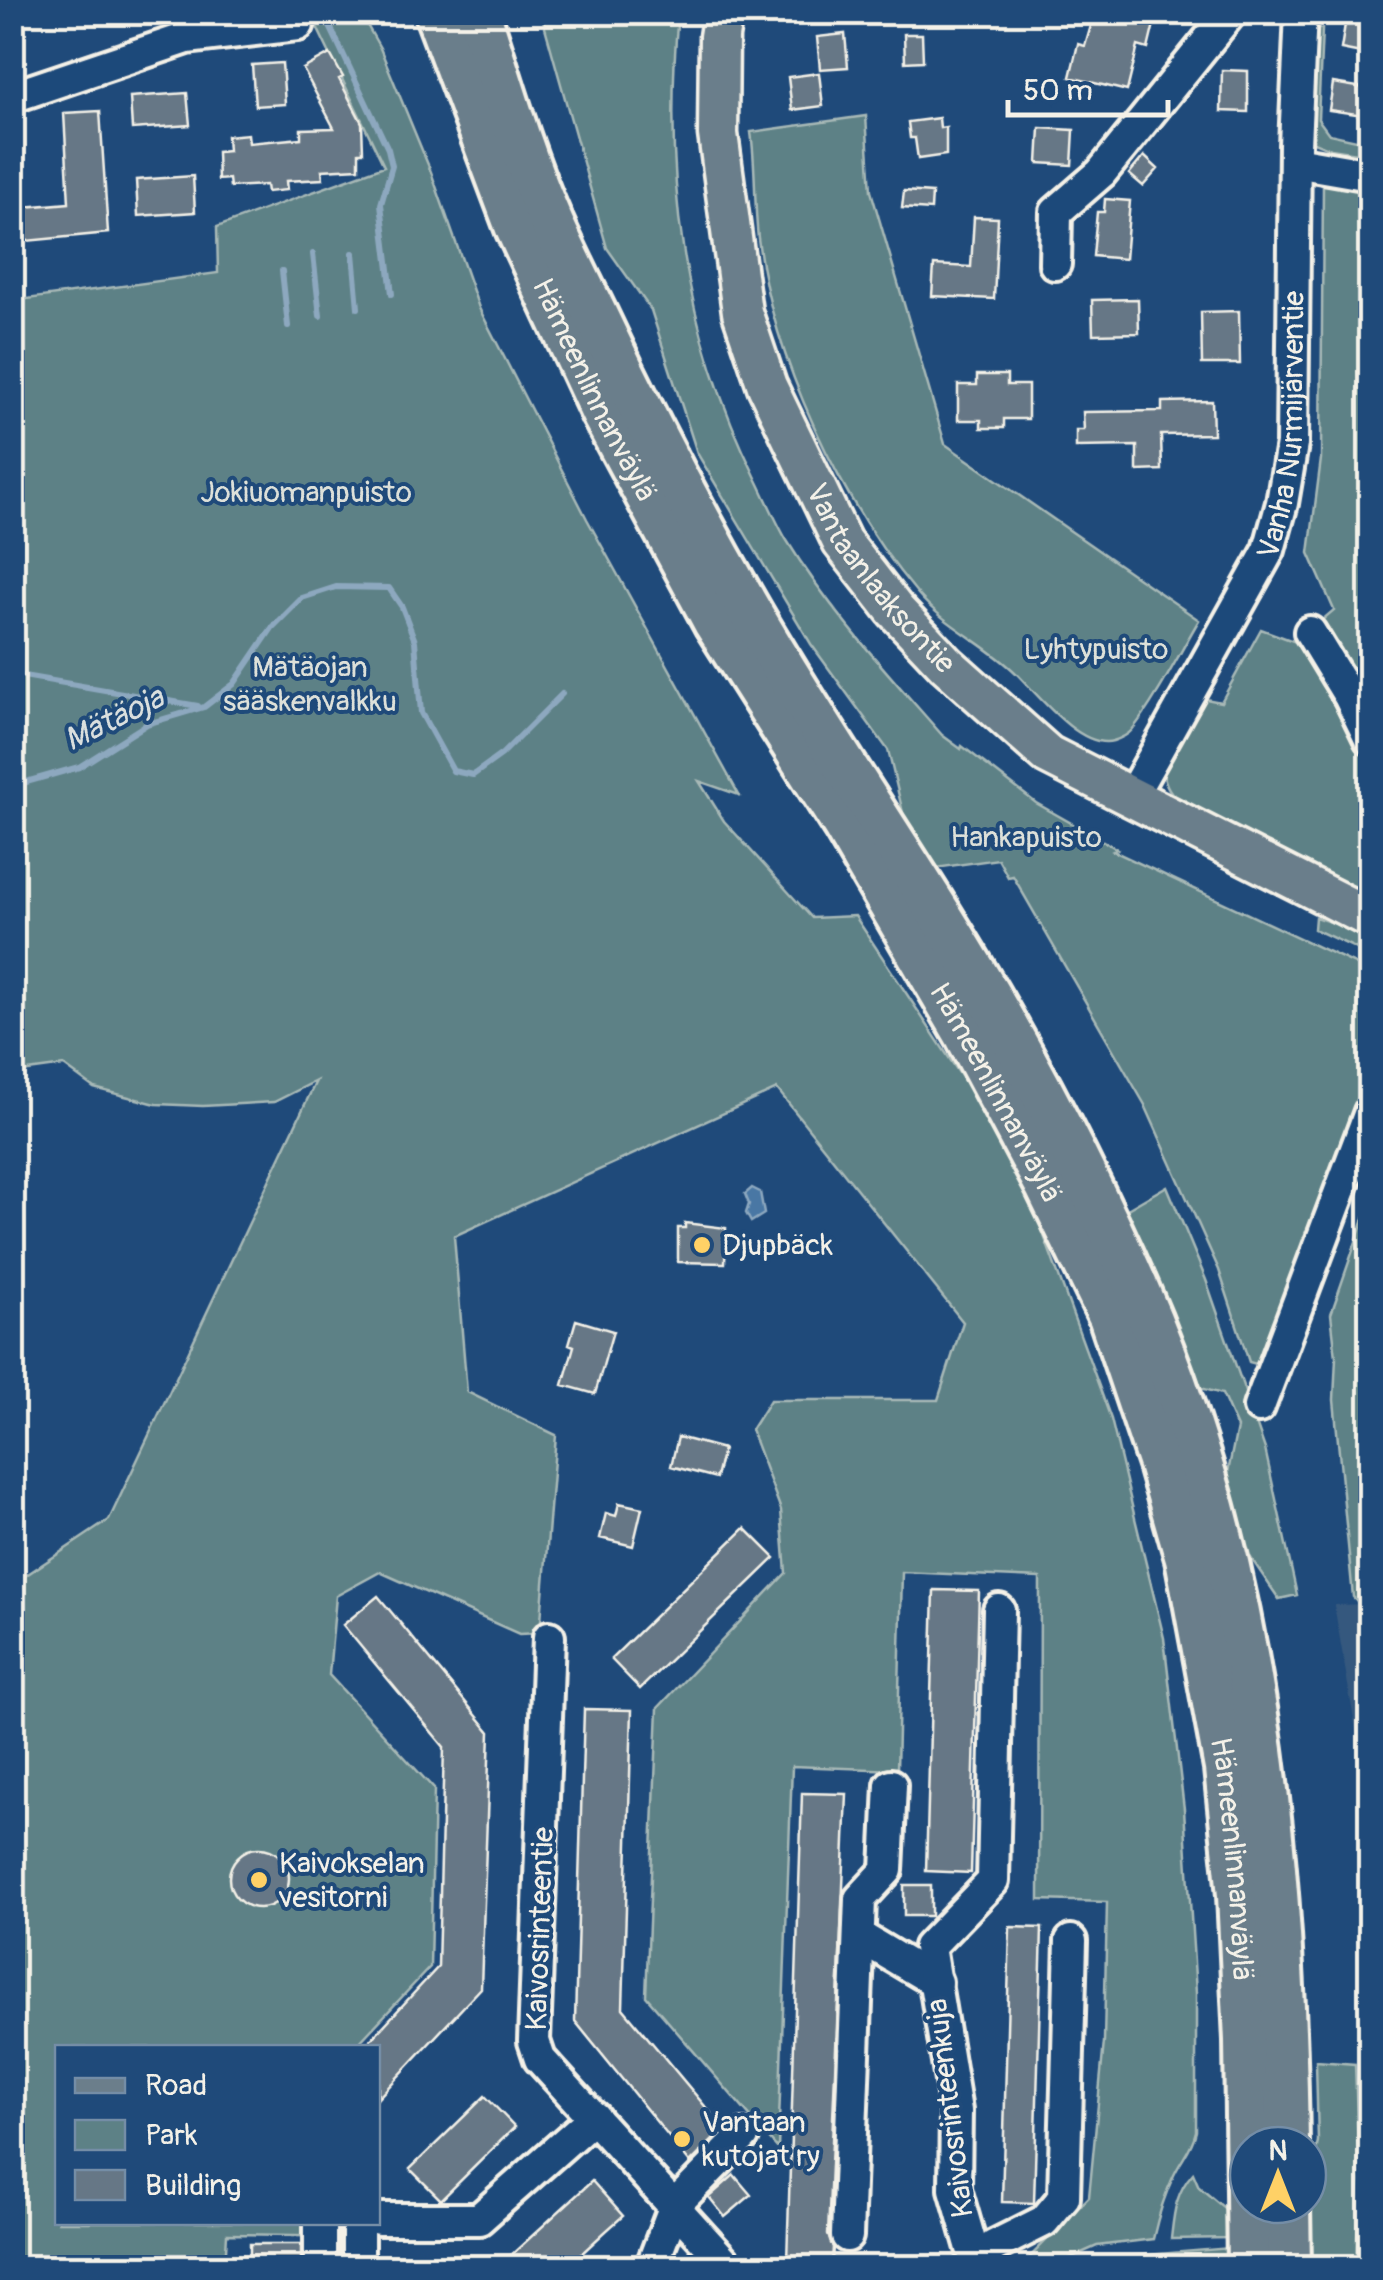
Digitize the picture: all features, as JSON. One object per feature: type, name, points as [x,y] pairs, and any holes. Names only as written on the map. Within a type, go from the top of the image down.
[{"type":"highway","points":[[412,12],[517,228]]},
{"type":"highway","name":"Hämeenlinnanväylä","points":[[436,12],[473,36],[545,208],[636,400],[747,606],[1002,1018],[1084,1174],[1140,1296],[1197,1448],[1247,1647],[1264,1754],[1277,1886],[1287,2125]]},
{"type":"highway","name":"Hämeenlinnanväylä","points":[[473,36],[517,228],[603,414],[715,622],[844,825],[967,1036],[1047,1186],[1110,1316],[1188,1558],[1226,1768],[1239,1895],[1246,2040],[1273,2244]]},
{"type":"main road","name":"Vantaanlaaksontie","points":[[722,12],[718,134],[742,312],[767,386],[842,542],[895,610],[1000,715],[1048,755],[1370,918]]},
{"type":"street","points":[[1055,264],[1056,212],[1100,173],[1231,12]]},
{"type":"street","name":"Vanha Nurmijärventie","points":[[1130,799],[1269,550],[1278,520],[1292,444],[1300,12]]},
{"type":"street","points":[[12,96],[188,38],[298,25]]},
{"type":"street","points":[[1296,162],[1370,175]]},
{"type":"street","points":[[1310,632],[1350,696],[1370,739]]},
{"type":"street","points":[[1259,1406],[1370,1112]]},
{"type":"street","name":"Kaivosrinteenkuja","points":[[975,2265],[955,2189],[956,2111],[929,1947],[993,1881],[999,1610]]},
{"type":"street","name":"Kaivosrinteentie","points":[[550,1637],[534,2041],[540,2059],[730,2268]]},
{"type":"street","points":[[847,2236],[860,1898],[887,1870],[891,1785]]},
{"type":"street","points":[[858,1936],[936,1982]]},
{"type":"street","points":[[975,2265],[994,2246],[1044,2221],[1064,2197],[1071,1942]]},
{"type":"street","points":[[380,2218],[478,2219],[594,2117]]},
{"type":"street","points":[[651,2268],[675,2205],[743,2136]]},
{"type":"street","points":[[320,2225],[320,2268]]},
{"type":"street","points":[[358,2225],[358,2268]]},
{"type":"shaded area","points":[[752,1188],[760,1192],[764,1214],[751,1222],[746,1213],[749,1204],[745,1194]]},
{"type":"shaded area","points":[[1370,1604],[1370,1849],[1357,1737],[1334,1605]]},
{"type":"green space","name":"Hankapuisto","points":[[541,13],[678,13],[673,134],[677,193],[695,309],[710,366],[731,422],[786,539],[821,591],[880,664],[942,735],[1036,803],[1117,849],[1113,851],[1370,971],[1370,1069],[1271,1368],[1249,1362],[1219,1270],[1145,1105],[1013,876],[1008,877],[998,859],[936,868],[904,817],[888,750],[811,644],[697,453],[651,310],[607,248]]},
{"type":"green space","points":[[351,14],[363,18],[380,48],[431,172],[479,308],[587,519],[739,795],[699,781],[724,821],[812,918],[855,916],[985,1112],[1024,1181],[1111,1419],[1164,1638],[1184,1809],[1196,1993],[1196,2131],[1167,2191],[1153,2239],[1097,2246],[1050,2267],[1020,2267],[1089,2197],[1104,2042],[1107,1902],[1039,1900],[1040,1578],[902,1572],[897,1770],[792,1766],[778,2149],[646,1996],[658,1708],[786,1573],[781,1510],[751,1430],[770,1400],[938,1400],[963,1322],[777,1089],[454,1236],[467,1392],[556,1435],[540,1633],[519,1634],[380,1572],[336,1596],[329,1675],[434,1789],[430,1967],[357,2045],[55,2045],[55,2225],[361,2225],[362,2236],[227,2234],[225,2267],[13,2267],[13,1584],[109,1520],[316,1081],[274,1102],[203,1106],[156,1104],[94,1088],[64,1066],[28,1071],[13,1079],[12,301],[218,273],[217,227],[384,166],[315,23]]},
{"type":"green space","points":[[1314,28],[1322,29],[1318,119],[1329,134],[1370,143],[1370,155],[1331,149],[1311,141]]},
{"type":"green space","name":"Lyhtypuisto","points":[[866,116],[871,191],[945,444],[1199,620],[1141,719],[1130,732],[1113,741],[1101,742],[1074,729],[1005,663],[918,594],[862,516],[794,379],[766,284],[758,238],[751,132]]},
{"type":"green space","points":[[1336,181],[1370,191],[1370,895],[1184,804],[1171,792],[1164,765],[1176,737],[1206,699],[1221,702],[1261,629],[1296,642],[1334,610],[1309,553],[1321,459],[1323,183]]},
{"type":"green space","points":[[1315,917],[1370,935],[1370,955],[1314,929]]},
{"type":"green space","points":[[1167,1186],[1206,1280],[1265,1449],[1297,1595],[1279,1599],[1240,1542],[1227,1477],[1237,1428],[1222,1394],[1194,1386],[1124,1211]]},
{"type":"green space","points":[[1370,1201],[1370,1614],[1353,1597],[1334,1400],[1336,1357],[1331,1314]]},
{"type":"green space","points":[[1316,2061],[1355,2064],[1359,2181],[1356,2267],[1311,2267],[1310,2225],[1328,2225],[1328,2125],[1318,2125]]},
{"type":"green space","points":[[1193,2173],[1199,2187],[1228,2211],[1230,2238],[1171,2239],[1179,2196]]},
{"type":"green space","points":[[1230,2248],[1231,2267],[1076,2268],[1099,2259]]},
{"type":"building","points":[[1095,12],[1124,12],[1123,17],[1154,24],[1148,49],[1138,46],[1127,91],[1070,77],[1078,44],[1085,46]]},
{"type":"building","points":[[1347,12],[1370,12],[1366,54],[1341,49]]},
{"type":"building","points":[[845,34],[848,67],[820,69],[817,37]]},
{"type":"building","points":[[904,34],[922,34],[923,61],[905,62]]},
{"type":"building","points":[[330,54],[362,123],[359,168],[322,170],[323,179],[286,181],[287,190],[267,192],[266,185],[230,187],[229,179],[218,180],[217,152],[228,151],[227,136],[248,134],[249,143],[301,138],[301,129],[334,128],[303,69]]},
{"type":"building","points":[[282,63],[285,104],[255,106],[252,65]]},
{"type":"building","points":[[1222,70],[1248,71],[1248,112],[1221,111]]},
{"type":"building","points":[[819,73],[823,106],[792,110],[788,77]]},
{"type":"building","points":[[1333,83],[1370,89],[1370,116],[1329,110]]},
{"type":"building","points":[[187,93],[190,125],[132,129],[130,97]]},
{"type":"building","points":[[100,111],[108,233],[16,242],[12,208],[69,203],[64,113]]},
{"type":"building","points":[[939,118],[940,128],[946,127],[946,155],[918,159],[908,122]]},
{"type":"building","points":[[1040,128],[1074,130],[1072,165],[1038,163]]},
{"type":"building","points":[[1144,156],[1158,169],[1143,186],[1129,174]]},
{"type":"building","points":[[193,176],[195,212],[138,216],[136,180]]},
{"type":"building","points":[[904,191],[932,193],[931,210],[902,208]]},
{"type":"building","points":[[1105,199],[1130,201],[1125,259],[1093,256],[1097,212],[1104,212]]},
{"type":"building","points":[[974,217],[998,218],[994,299],[932,296],[934,265],[971,267]]},
{"type":"building","points":[[1138,299],[1139,333],[1093,334],[1092,300]]},
{"type":"building","points":[[1239,311],[1240,364],[1202,364],[1201,312]]},
{"type":"building","points":[[977,375],[1007,375],[1007,385],[1028,385],[1028,419],[1004,419],[1004,428],[981,428],[981,420],[958,420],[958,385],[977,385]]},
{"type":"building","points":[[1212,401],[1213,434],[1161,435],[1162,470],[1137,471],[1137,446],[1076,447],[1076,430],[1084,430],[1083,412],[1162,411],[1162,402]]},
{"type":"building","name":"Djupbäck","points":[[685,1223],[726,1228],[725,1263],[678,1262],[678,1228],[685,1228]]},
{"type":"building","points":[[576,1320],[613,1331],[595,1394],[563,1385],[574,1346],[569,1344]]},
{"type":"building","points":[[678,1437],[723,1449],[716,1478],[671,1466]]},
{"type":"building","points":[[619,1503],[642,1508],[633,1546],[600,1538],[606,1513],[616,1516]]},
{"type":"building","points":[[745,1528],[775,1558],[640,1689],[611,1659]]},
{"type":"building","points":[[934,1590],[979,1591],[971,1873],[926,1871]]},
{"type":"building","points":[[378,1596],[490,1732],[481,1988],[380,2096],[380,2045],[366,2045],[438,1967],[444,1747],[343,1625]]},
{"type":"building","points":[[584,1709],[632,1710],[623,2008],[724,2129],[690,2163],[575,2021]]},
{"type":"building","points":[[802,1793],[847,1794],[828,2235],[833,2247],[832,2262],[787,2261]]},
{"type":"building","name":"Kaivokselan vesitorni","points":[[259,1848],[280,1857],[289,1878],[280,1899],[259,1908],[238,1899],[229,1878],[238,1857]]},
{"type":"building","points":[[904,1885],[931,1885],[931,1916],[904,1916]]},
{"type":"building","points":[[1010,1927],[1042,1928],[1034,2203],[1002,2202]]},
{"type":"building","points":[[485,2096],[515,2127],[441,2200],[410,2169]]},
{"type":"building","points":[[734,2175],[751,2195],[725,2217],[709,2197]]},
{"type":"building","points":[[592,2181],[623,2216],[566,2268],[497,2268]]},
{"type":"building","points":[[250,2244],[301,2244],[301,2268],[250,2268]]},
{"type":"waterway","points":[[328,22],[388,149],[392,166],[381,204],[392,294]]},
{"type":"waterway","points":[[353,253],[358,308]]},
{"type":"waterway","points":[[313,254],[320,316]]},
{"type":"waterway","points":[[282,271],[288,326]]},
{"type":"waterway","name":"Mätäoja","points":[[12,786],[79,767],[147,724],[204,707],[234,684],[272,628],[302,598],[336,587],[389,588],[402,607],[415,641],[421,713],[453,771],[473,775],[502,754],[562,694]]},
{"type":"waterway","points":[[12,674],[198,706]]},
{"type":"place","name":"Djupbäck","points":[[702,1245]]},
{"type":"place","name":"Kaivokselan vesitorni","points":[[259,1880]]},
{"type":"place","name":"Vantaan kutojat ry","points":[[682,2139]]},
{"type":"park label","name":"Jokiuomanpuisto","points":[[306,492]]},
{"type":"park label","name":"Mätäojan sääskenvalkku","points":[[310,684]]}]
